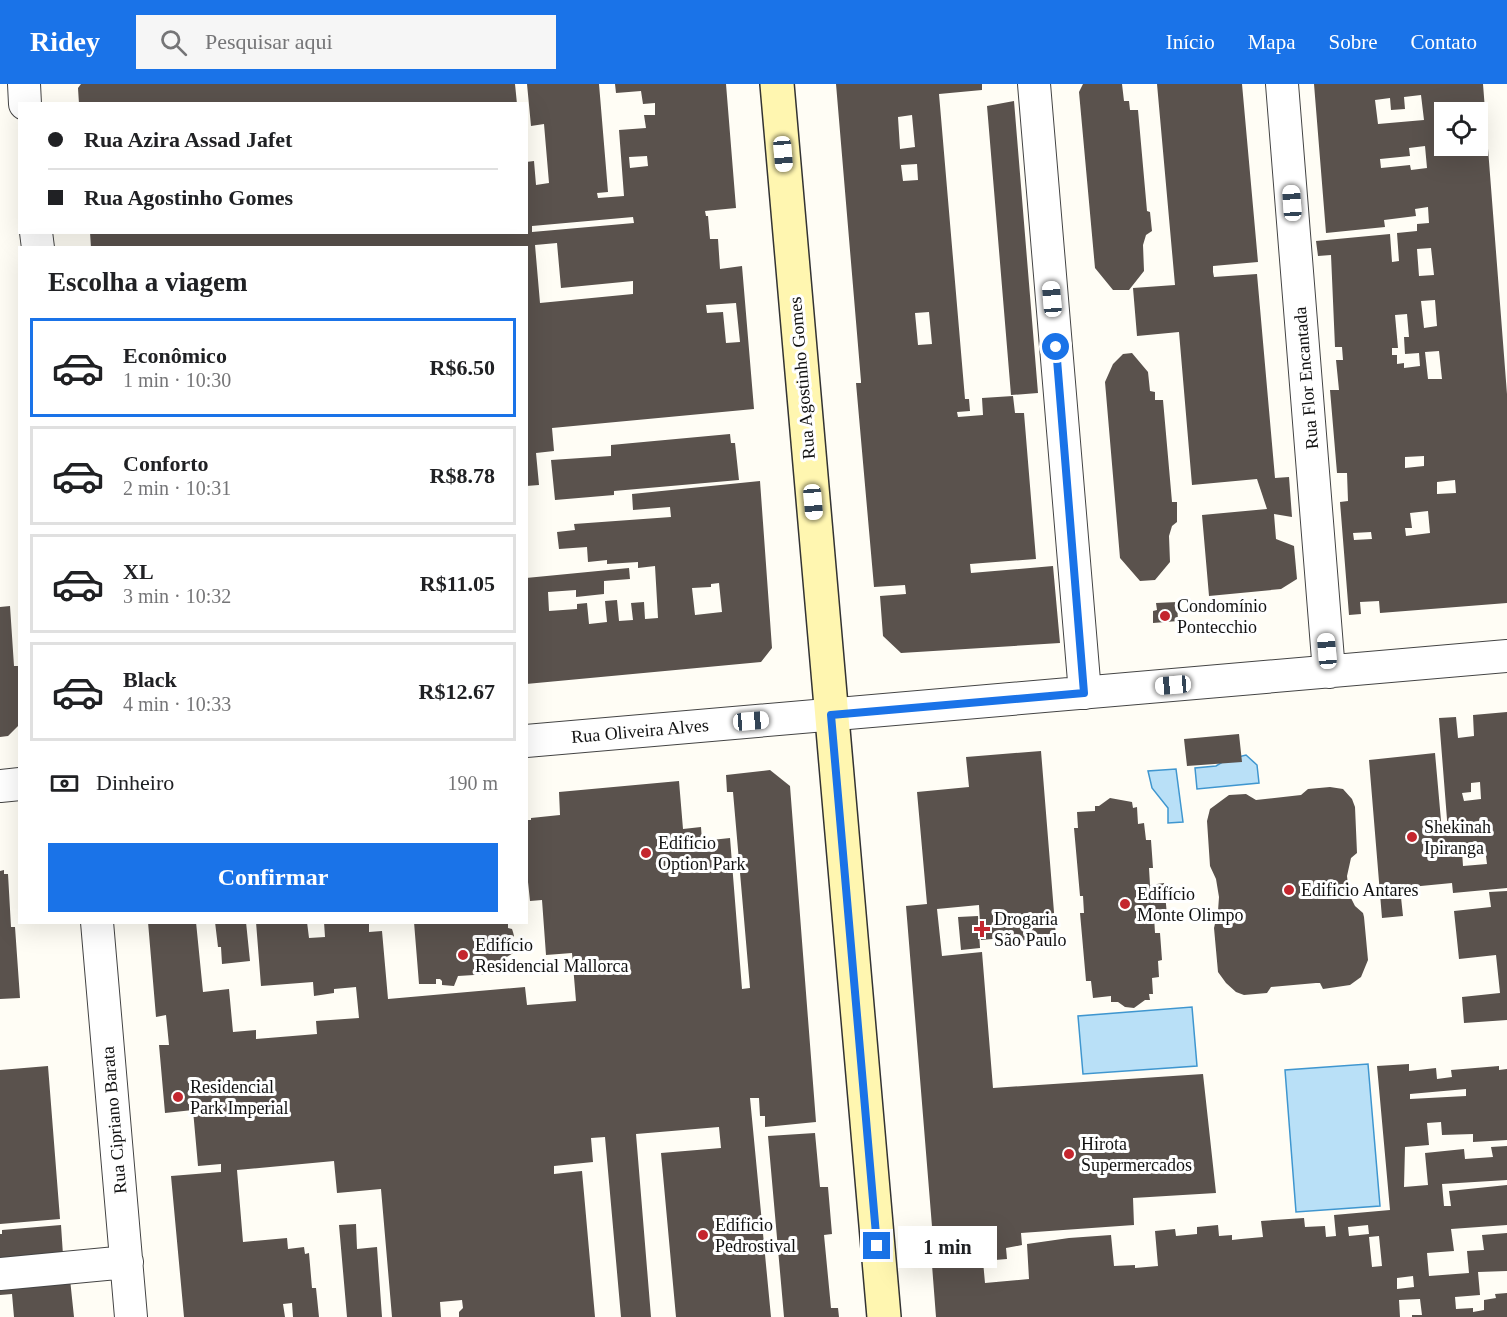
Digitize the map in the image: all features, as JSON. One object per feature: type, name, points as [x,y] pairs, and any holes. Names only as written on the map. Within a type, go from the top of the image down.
[{"type":"street","points":[[24,84],[25,102]]},
{"type":"street","name":"Rua Agostinho Gomes","points":[[777,84],[884,1317]]},
{"type":"street","points":[[1034,84],[1084,693]]},
{"type":"street","name":"Rua Flor Encantada","points":[[1282,84],[1329,672]]},
{"type":"street","name":"Rua Oliveira Alves","points":[[528,741],[1507,657]]},
{"type":"street","points":[[0,786],[18,784]]},
{"type":"street","name":"Rua Cipriano Barata","points":[[97,924],[131,1317]]},
{"type":"street","points":[[0,1274],[127,1262]]},
{"type":"water","points":[[1246,755],[1257,765],[1259,783],[1197,789],[1195,768],[1216,766],[1226,760]]},
{"type":"water","points":[[1176,769],[1183,822],[1168,823],[1168,808],[1152,788],[1148,771]]},
{"type":"water","points":[[1192,1007],[1197,1066],[1083,1074],[1078,1016]]},
{"type":"water","points":[[1368,1064],[1380,1206],[1296,1212],[1285,1070]]},
{"type":"building","points":[[81,84],[515,84],[517,102],[79,102],[78,88]]},
{"type":"building","points":[[527,84],[599,84],[608,192],[597,193],[598,198],[624,196],[619,130],[646,128],[644,115],[655,115],[655,103],[643,104],[641,91],[616,93],[615,84],[726,84],[736,208],[705,211],[708,216],[710,239],[718,239],[720,269],[742,266],[754,409],[552,428],[554,451],[536,453],[539,485],[528,486],[528,246],[91,246],[90,234],[528,234],[528,162],[534,161],[536,185],[549,183],[544,124],[531,126]],"holes":[[[647,156],[648,166],[630,168],[629,157]],[[633,217],[634,223],[532,232],[532,226]],[[557,243],[561,288],[633,281],[633,294],[540,303],[535,245]],[[736,303],[740,342],[726,343],[723,312],[707,313],[706,305]]]},
{"type":"building","points":[[836,84],[982,84],[982,90],[939,94],[965,399],[969,399],[970,411],[957,412],[958,417],[983,415],[982,398],[1013,396],[1015,413],[1024,413],[1036,559],[970,564],[971,573],[1053,566],[1060,643],[901,653],[883,636],[880,596],[906,594],[905,585],[874,587],[856,383],[861,383]],"holes":[[[912,115],[915,147],[900,149],[898,117]],[[917,164],[918,180],[903,181],[901,165]],[[929,312],[932,344],[918,345],[915,313]]]},
{"type":"building","points":[[1083,84],[1122,84],[1124,101],[1129,101],[1130,110],[1138,110],[1147,211],[1150,212],[1152,231],[1146,235],[1143,245],[1144,271],[1129,290],[1113,290],[1095,268],[1079,92]]},
{"type":"building","points":[[1157,84],[1242,84],[1258,262],[1213,266],[1213,272],[1214,277],[1257,274],[1275,478],[1289,477],[1292,517],[1274,514],[1276,539],[1294,546],[1297,579],[1281,589],[1209,596],[1202,515],[1267,509],[1257,479],[1192,485],[1179,332],[1137,336],[1133,288],[1175,285]]},
{"type":"building","points":[[1314,84],[1483,84],[1484,102],[1434,102],[1434,156],[1488,156],[1488,149],[1507,394],[1507,603],[1380,613],[1379,601],[1360,602],[1361,614],[1349,615],[1340,502],[1348,501],[1347,473],[1337,473],[1330,390],[1339,390],[1336,360],[1343,360],[1342,347],[1335,347],[1331,255],[1318,256],[1316,241],[1390,234],[1392,262],[1399,261],[1397,233],[1417,231],[1417,224],[1429,223],[1428,207],[1415,209],[1416,216],[1384,220],[1385,227],[1326,233]],"holes":[[[1421,95],[1424,120],[1378,124],[1375,100],[1390,98],[1391,110],[1405,109],[1404,97]],[[1425,146],[1427,168],[1411,170],[1410,165],[1381,168],[1380,159],[1410,156],[1409,148]],[[1431,248],[1434,275],[1419,276],[1417,249]],[[1435,300],[1437,326],[1424,328],[1421,301]],[[1407,314],[1409,337],[1404,337],[1405,354],[1419,353],[1420,366],[1404,368],[1404,363],[1397,364],[1397,355],[1392,355],[1392,348],[1398,348],[1395,315]],[[1439,351],[1442,379],[1428,379],[1425,352]],[[1424,456],[1424,466],[1405,468],[1405,457]],[[1455,480],[1456,493],[1437,494],[1437,482]],[[1428,511],[1430,533],[1406,536],[1405,528],[1412,528],[1410,513]],[[1371,532],[1372,539],[1354,540],[1353,533]]]},
{"type":"building","points":[[1014,101],[1038,393],[1011,395],[987,106]]},
{"type":"building","points":[[1132,353],[1148,372],[1150,391],[1155,392],[1155,400],[1163,400],[1172,502],[1177,502],[1177,522],[1172,526],[1169,536],[1170,562],[1155,580],[1140,581],[1120,558],[1105,382],[1113,364],[1123,354]]},
{"type":"building","points":[[730,434],[731,443],[735,443],[739,480],[614,491],[614,495],[555,500],[551,460],[611,456],[611,445]]},
{"type":"building","points":[[760,481],[772,648],[761,662],[528,684],[528,578],[629,568],[630,579],[604,581],[604,594],[576,597],[576,590],[548,592],[549,611],[577,609],[577,604],[587,603],[589,624],[607,622],[605,601],[617,600],[619,621],[633,620],[631,603],[644,602],[645,619],[658,618],[655,566],[638,568],[638,562],[607,564],[607,560],[588,562],[587,547],[559,549],[557,532],[575,530],[574,524],[671,517],[670,507],[633,510],[632,494]],"holes":[[[719,583],[722,612],[695,615],[692,588],[711,587],[711,584]]]},
{"type":"building","name":"Condomínio Pontecchio","points":[[1177,602],[1178,621],[1153,623],[1153,611],[1157,610],[1156,603]]},
{"type":"building","points":[[10,606],[14,666],[18,666],[18,726],[8,736],[0,737],[0,607]]},
{"type":"building","name":"Shekinah Ipiranga","points":[[1507,712],[1507,888],[1453,893],[1452,883],[1400,888],[1403,916],[1382,918],[1369,760],[1435,753],[1442,832],[1448,832],[1439,718],[1456,717],[1458,738],[1474,736],[1473,715]],"holes":[[[1480,782],[1481,799],[1464,801],[1462,793],[1471,792],[1471,783]],[[1485,849],[1487,864],[1463,866],[1462,851]]]},
{"type":"building","points":[[1239,734],[1242,762],[1187,766],[1184,739]]},
{"type":"building","points":[[1041,751],[1056,937],[1015,941],[1015,937],[981,940],[979,905],[937,909],[942,956],[982,952],[993,1088],[1203,1074],[1216,1193],[1133,1198],[1134,1225],[1021,1233],[1022,1245],[1006,1248],[1007,1259],[983,1261],[985,1283],[1029,1279],[1027,1244],[1069,1238],[1111,1235],[1114,1266],[1135,1265],[1135,1268],[1158,1266],[1155,1231],[1175,1229],[1176,1236],[1197,1234],[1197,1227],[1218,1225],[1219,1236],[1232,1235],[1232,1240],[1263,1237],[1261,1221],[1304,1218],[1305,1227],[1325,1226],[1326,1237],[1336,1236],[1334,1215],[1390,1210],[1377,1066],[1409,1064],[1409,1071],[1436,1068],[1437,1079],[1452,1077],[1451,1070],[1499,1066],[1499,1070],[1507,1069],[1507,1140],[1473,1142],[1473,1134],[1442,1135],[1441,1122],[1427,1123],[1429,1145],[1405,1147],[1404,1187],[1428,1185],[1425,1153],[1464,1149],[1465,1159],[1493,1157],[1491,1147],[1507,1146],[1507,1180],[1442,1184],[1444,1206],[1451,1206],[1449,1191],[1507,1185],[1507,1225],[1451,1229],[1454,1251],[1427,1253],[1429,1276],[1469,1273],[1467,1251],[1484,1250],[1482,1235],[1507,1233],[1507,1271],[1478,1272],[1480,1295],[1455,1297],[1456,1309],[1473,1308],[1473,1312],[1484,1310],[1484,1300],[1496,1298],[1495,1294],[1507,1293],[1507,1317],[1412,1317],[1412,1315],[1422,1315],[1420,1299],[1399,1300],[1400,1317],[936,1317],[931,1252],[934,1251],[906,906],[927,904],[917,792],[969,787],[966,757]],"holes":[[[1466,1089],[1466,1096],[1410,1099],[1410,1094]],[[1368,1225],[1369,1234],[1349,1236],[1348,1227]],[[1379,1236],[1382,1266],[1372,1267],[1369,1237]],[[1413,1276],[1414,1287],[1397,1289],[1397,1278]]]},
{"type":"building","points":[[770,770],[790,786],[816,1122],[765,1127],[765,1116],[760,1116],[759,1098],[750,1098],[771,1317],[676,1317],[661,1153],[721,1148],[719,1127],[636,1134],[651,1317],[621,1317],[605,1137],[591,1138],[593,1162],[554,1166],[554,1174],[582,1171],[595,1317],[459,1317],[459,1312],[463,1308],[462,1300],[440,1302],[441,1317],[392,1317],[381,1189],[337,1193],[334,1161],[237,1170],[243,1242],[287,1238],[288,1249],[304,1247],[305,1254],[309,1253],[312,1288],[316,1288],[319,1317],[293,1317],[292,1303],[283,1304],[285,1317],[184,1317],[171,1176],[221,1172],[221,1164],[198,1166],[193,1110],[165,1113],[159,1045],[169,1045],[166,1015],[156,1017],[148,924],[196,924],[203,992],[229,989],[233,1032],[256,1030],[256,1039],[317,1034],[316,1021],[359,1018],[356,987],[334,989],[334,993],[314,996],[313,982],[261,986],[256,924],[307,924],[309,938],[325,937],[324,924],[369,924],[369,932],[382,931],[388,999],[525,987],[527,1005],[576,1001],[572,953],[546,955],[542,900],[530,901],[528,820],[560,815],[559,792],[679,781],[683,829],[701,827],[702,841],[730,838],[742,989],[750,988],[733,792],[727,792],[726,775]]},
{"type":"building","points":[[1330,787],[1343,789],[1352,799],[1355,807],[1357,853],[1351,858],[1347,876],[1349,894],[1364,917],[1368,960],[1361,977],[1350,985],[1323,989],[1320,983],[1316,983],[1271,987],[1267,993],[1244,995],[1236,992],[1218,972],[1214,928],[1219,897],[1216,879],[1210,866],[1207,821],[1210,809],[1229,795],[1246,794],[1256,800],[1301,795],[1308,789]]},
{"type":"building","name":"Edifício Monte Olimpo","points":[[1110,798],[1132,802],[1133,808],[1137,807],[1138,824],[1144,823],[1146,840],[1151,840],[1153,868],[1149,868],[1150,885],[1164,883],[1167,915],[1154,916],[1155,933],[1160,933],[1162,960],[1158,961],[1159,977],[1152,978],[1153,994],[1149,994],[1150,1000],[1145,1000],[1134,1008],[1111,1002],[1111,996],[1093,998],[1091,981],[1086,981],[1080,913],[1084,913],[1083,896],[1080,896],[1074,828],[1078,828],[1077,812],[1095,811],[1095,806],[1099,806]]},
{"type":"building","points":[[4,870],[4,874],[8,874],[11,927],[15,927],[20,998],[0,999],[0,871]]},
{"type":"building","points":[[1507,891],[1507,1020],[1464,1023],[1462,997],[1500,993],[1496,955],[1459,959],[1454,911],[1491,907],[1489,892]]},
{"type":"building","points":[[978,916],[980,948],[961,950],[958,917]]},
{"type":"building","points":[[215,924],[246,924],[250,961],[222,964],[221,947],[218,947]]},
{"type":"building","name":"Edifício Residencial Mallorca","points":[[414,924],[508,924],[508,928],[512,929],[514,936],[511,940],[518,945],[518,950],[505,958],[490,974],[458,976],[454,986],[442,985],[440,979],[436,979],[436,984],[419,984]]},
{"type":"building","points":[[48,1066],[60,1219],[0,1224],[0,1070]]},
{"type":"building","points":[[815,1133],[820,1187],[828,1187],[832,1234],[824,1235],[831,1308],[838,1308],[839,1317],[784,1317],[768,1136]]},
{"type":"building","points":[[356,1224],[357,1249],[377,1247],[382,1317],[347,1317],[339,1225]]},
{"type":"building","points":[[61,1225],[63,1255],[0,1261],[2,1230]]},
{"type":"building","points":[[70,1279],[74,1317],[14,1317],[12,1294],[0,1295],[0,1284]]},
{"type":"place","name":"Condomínio Pontecchio","points":[[1165,616]]},
{"type":"place","name":"Shekinah Ipiranga","points":[[1412,837]]},
{"type":"place","name":"Edificio Option Park","points":[[646,853]]},
{"type":"place","name":"Edificio Antares","points":[[1289,890]]},
{"type":"place","name":"Edifício Monte Olimpo","points":[[1125,904]]},
{"type":"place","name":"Drogaria São Paulo","points":[[982,929]]},
{"type":"place","name":"Edifício Residencial Mallorca","points":[[463,955]]},
{"type":"place","name":"Residencial Park Imperial","points":[[178,1097]]},
{"type":"place","name":"Hirota Supermercados","points":[[1069,1154]]},
{"type":"place","name":"Edificio Pedrostival","points":[[703,1235]]},
{"type":"route","points":[[877,1246],[831,715],[1084,693],[1056,347]]}]
